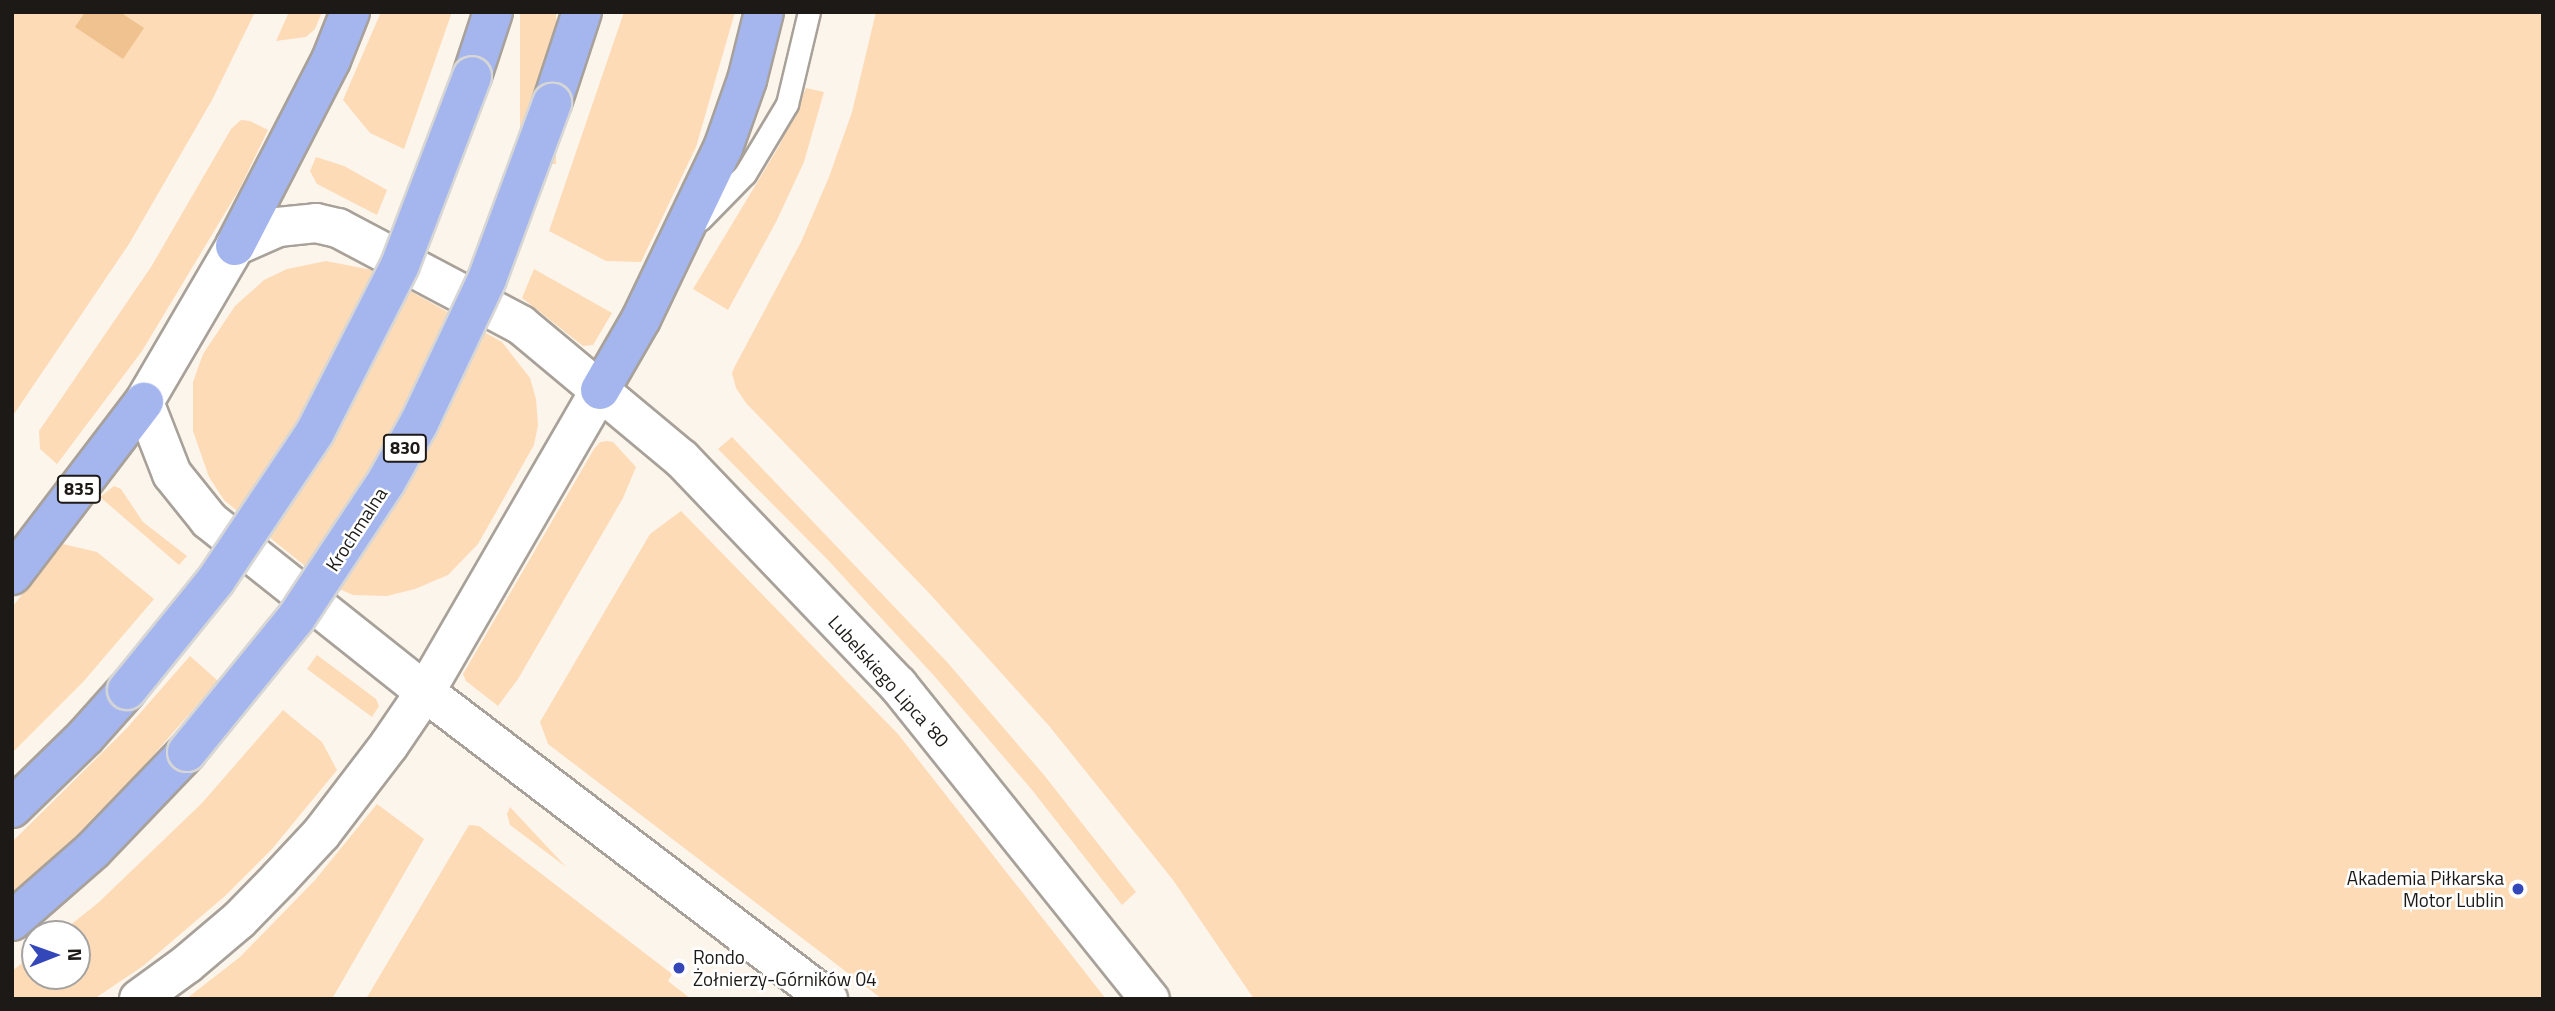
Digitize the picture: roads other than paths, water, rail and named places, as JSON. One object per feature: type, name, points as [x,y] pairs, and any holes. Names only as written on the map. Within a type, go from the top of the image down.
[{"type":"main road","points":[[235,246],[331,60],[350,12]]},
{"type":"main road","points":[[12,808],[85,737],[127,690],[216,580],[315,432],[400,265],[472,76],[493,12]]},
{"type":"main road","name":"Krochmalna","points":[[12,921],[102,841],[187,752],[245,684],[311,596],[386,482],[419,423],[487,279],[552,103],[582,12]]},
{"type":"main road","points":[[139,999],[187,964],[239,920],[321,834],[389,745],[425,692],[641,319],[723,148],[747,80],[764,12]]},
{"type":"main road","name":"Lubelskiego Lipca '80","points":[[235,246],[278,227],[316,223],[338,228],[521,325],[600,390],[682,459],[898,685],[1150,999]]},
{"type":"main road","name":"835","points":[[12,575],[144,402],[235,246]]},
{"type":"main road","points":[[144,402],[172,474],[209,520],[425,692],[828,999]]},
{"type":"lane","points":[[679,242],[745,174],[787,104],[809,12]]},
{"type":"place","name":"Akademia Piłkarska Motor Lublin","points":[[2518,889]]},
{"type":"place","name":"Rondo Żołnierzy-Górników 04","points":[[679,968]]}]
